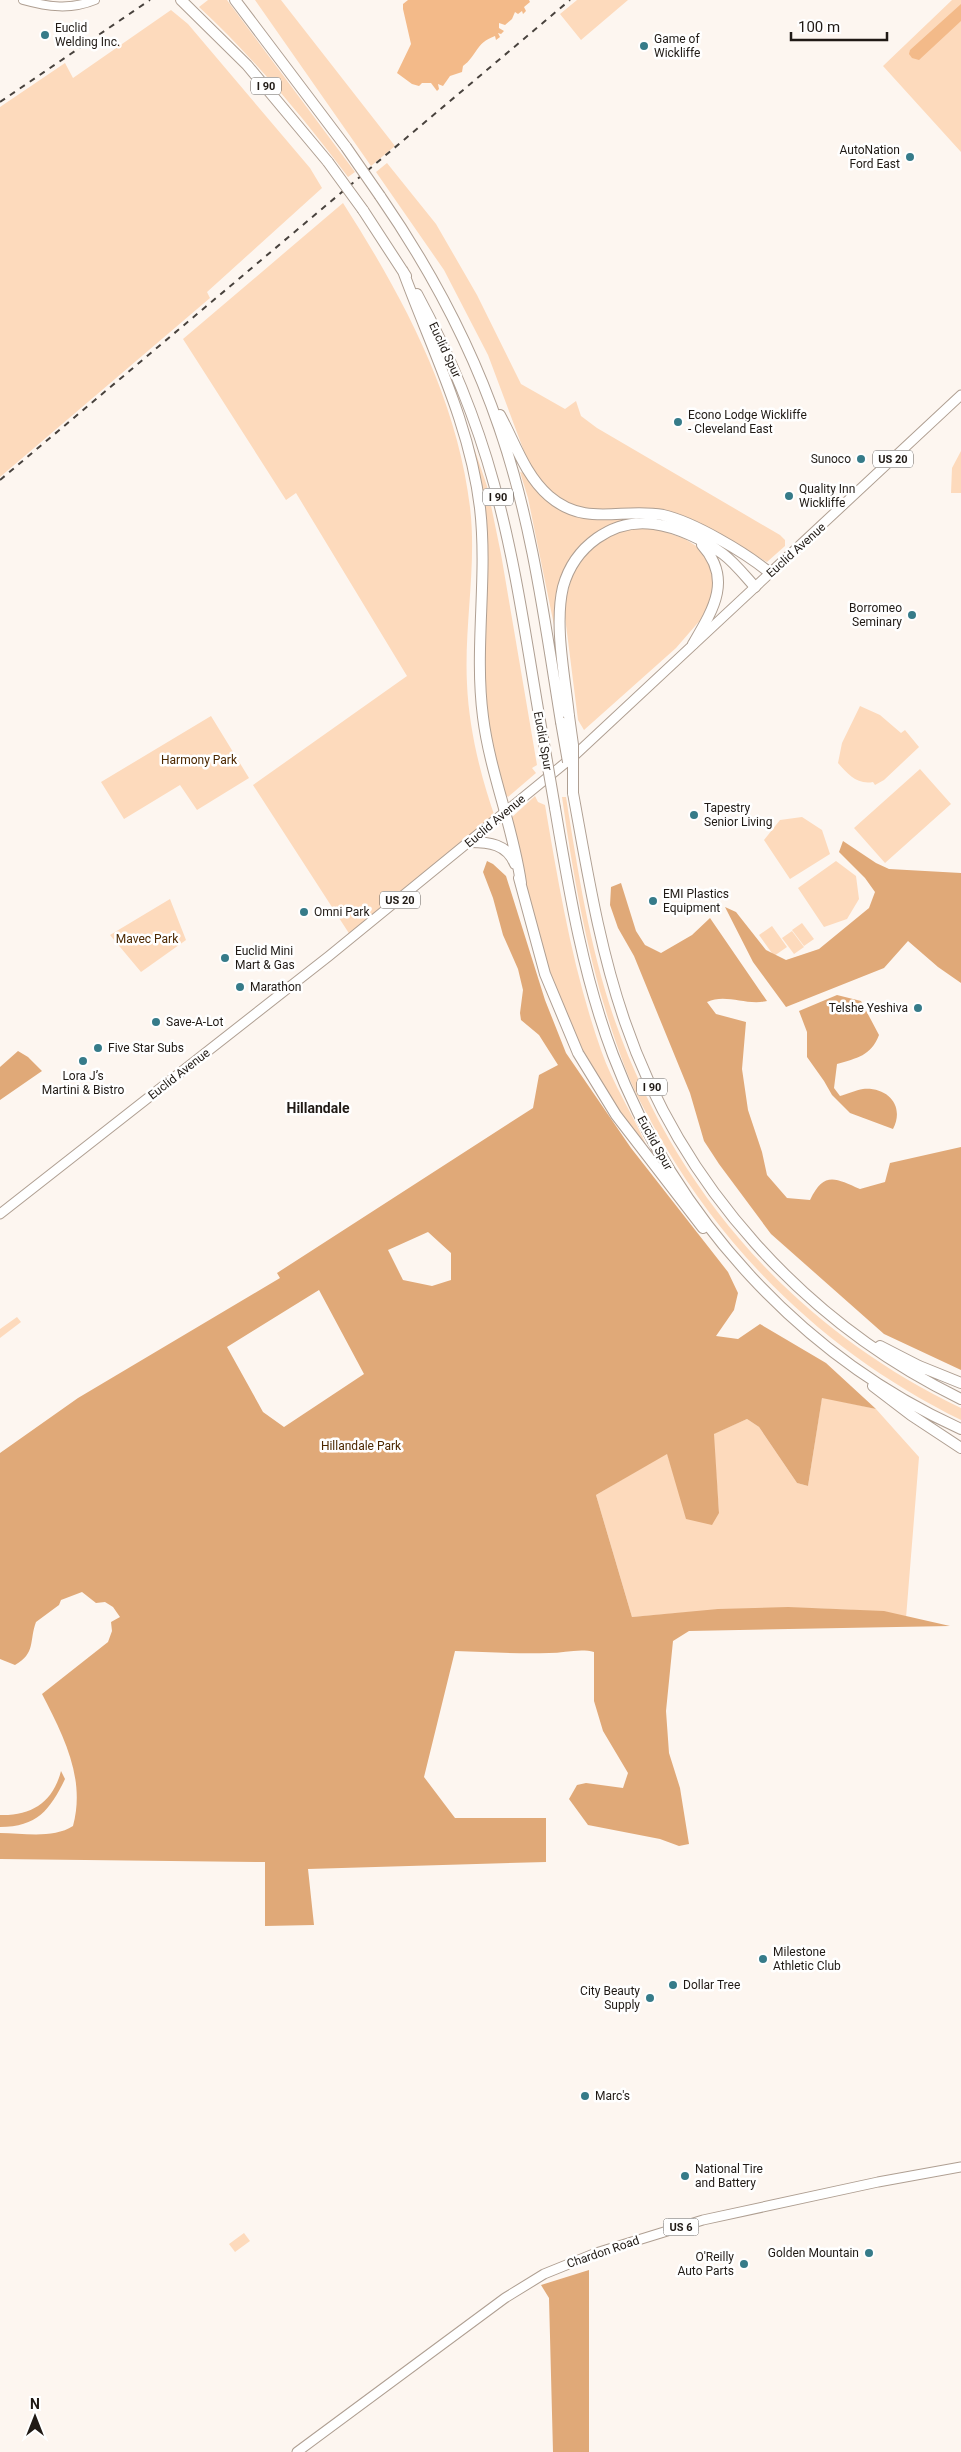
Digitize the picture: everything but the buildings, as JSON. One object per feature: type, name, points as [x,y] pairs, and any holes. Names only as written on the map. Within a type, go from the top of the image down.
[{"type":"highway","name":"I 90","points":[[235,0],[268,44]]},
{"type":"highway","points":[[242,0],[268,44]]},
{"type":"highway","name":"Euclid Spur","points":[[182,1],[247,65],[328,162],[363,210],[403,271],[426,310],[452,366],[488,463],[509,546],[585,966],[613,1054],[634,1104],[664,1159],[688,1198],[729,1252],[778,1304],[831,1350],[889,1390],[961,1429]]},
{"type":"highway","name":"Euclid Spur","points":[[268,44],[346,147],[380,196],[439,293],[483,383],[504,443],[525,518],[565,719],[573,746],[573,793],[595,911],[613,986],[633,1045],[662,1110],[699,1171],[741,1228],[789,1279],[841,1324],[898,1365],[961,1399]]},
{"type":"highway","points":[[403,271],[451,390],[475,480],[482,538],[480,652],[482,708],[490,759],[506,812],[532,930],[548,982],[562,1018],[587,1069],[616,1116],[698,1224],[729,1252]]},
{"type":"highway","points":[[483,383],[528,471],[538,485],[556,501],[569,509],[589,515],[649,514],[672,518],[743,554],[770,573]]},
{"type":"highway","points":[[565,719],[561,604],[567,574],[578,556],[600,536],[621,526],[660,524],[696,539],[724,555],[755,587]]},
{"type":"highway","points":[[693,644],[713,608],[718,587],[713,560],[696,539]]},
{"type":"highway","points":[[470,842],[493,844],[505,850],[513,859],[521,883]]},
{"type":"highway","points":[[841,1324],[908,1361],[961,1383]]},
{"type":"highway","points":[[831,1350],[884,1396],[961,1448]]},
{"type":"main road","name":"Euclid Avenue","points":[[0,1214],[335,952],[575,755],[961,395]]},
{"type":"main road","name":"Chardon Road","points":[[297,2452],[504,2298],[544,2274],[596,2253],[703,2220],[868,2184],[961,2167]]},
{"type":"street","points":[[23,0],[55,8],[83,5],[96,0]]},
{"type":"green space","points":[[208,0],[227,0],[355,172],[348,177],[277,89],[199,7]]},
{"type":"green space","points":[[255,0],[281,0],[395,146],[371,166]]},
{"type":"green space","points":[[577,0],[628,0],[581,40],[560,14]]},
{"type":"green space","points":[[952,0],[961,0],[961,152],[883,66]]},
{"type":"green space","points":[[171,10],[188,24],[310,168],[322,188],[207,292],[210,298],[0,477],[0,107],[65,63],[73,78]]},
{"type":"green space","points":[[387,163],[436,224],[477,295],[521,384],[565,409],[576,401],[581,416],[597,428],[780,535],[785,540],[785,546],[767,562],[693,521],[576,507],[557,496],[546,486],[531,470],[488,355],[444,270],[376,172]]},
{"type":"green space","points":[[343,203],[386,274],[424,348],[453,426],[463,466],[472,529],[467,640],[468,701],[485,788],[496,820],[352,938],[253,785],[407,676],[296,493],[286,500],[183,339]]},
{"type":"green space","points":[[474,448],[487,486],[501,554],[537,765],[532,768],[536,773],[508,797],[504,793],[487,718],[484,624],[472,449]]},
{"type":"green space","points":[[961,451],[961,493],[951,493],[952,468]]},
{"type":"green space","points":[[520,472],[524,473],[581,516],[601,520],[645,516],[677,522],[723,547],[723,549],[635,520],[573,558],[555,630],[528,498]]},
{"type":"green space","points":[[652,527],[685,539],[701,549],[709,563],[714,585],[709,610],[676,648],[584,730],[578,720],[564,609],[572,573],[582,556],[607,537],[628,528]]},
{"type":"green space","points":[[860,706],[880,715],[901,733],[905,730],[919,747],[884,780],[875,785],[873,782],[862,782],[853,778],[838,763],[842,743]]},
{"type":"green space","name":"Harmony Park","points":[[211,716],[249,778],[197,810],[180,785],[124,819],[101,782]]},
{"type":"green space","points":[[920,769],[951,804],[885,863],[854,828]]},
{"type":"green space","points":[[535,796],[538,802],[545,805],[568,929],[591,1020],[611,1076],[648,1149],[620,1114],[596,1076],[575,1035],[557,993],[543,950],[530,906],[511,818]]},
{"type":"green space","points":[[562,797],[566,797],[586,910],[606,994],[641,1084],[672,1143],[708,1199],[749,1250],[795,1296],[846,1339],[901,1376],[961,1408],[961,1420],[916,1396],[872,1368],[831,1338],[793,1305],[757,1269],[723,1230],[665,1146],[630,1080],[603,1003],[579,901]]},
{"type":"green space","points":[[802,817],[822,830],[830,854],[790,879],[764,840],[780,820]]},
{"type":"green space","points":[[843,841],[876,863],[889,869],[961,873],[961,983],[938,967],[908,941],[884,968],[786,1007],[753,962],[725,907],[736,912],[766,950],[786,960],[819,949],[869,908],[875,892],[865,878],[839,852]]},
{"type":"green space","name":"Hillandale Park","points":[[487,861],[506,876],[545,1000],[566,1053],[631,1148],[728,1272],[738,1293],[734,1310],[716,1336],[738,1339],[760,1324],[826,1363],[876,1409],[822,1398],[808,1486],[797,1483],[759,1427],[747,1419],[714,1434],[719,1513],[712,1525],[686,1519],[667,1454],[596,1495],[632,1617],[718,1609],[788,1607],[884,1611],[950,1626],[689,1631],[673,1641],[666,1711],[669,1753],[680,1788],[689,1844],[679,1846],[660,1839],[588,1825],[569,1799],[577,1785],[586,1783],[623,1788],[628,1773],[603,1731],[594,1701],[594,1652],[455,1651],[424,1777],[455,1818],[546,1818],[546,1862],[308,1869],[314,1925],[265,1926],[265,1862],[0,1859],[0,1833],[47,1834],[56,1833],[73,1826],[77,1791],[74,1774],[58,1725],[42,1694],[108,1642],[112,1631],[111,1622],[120,1617],[113,1607],[105,1602],[96,1603],[82,1592],[61,1600],[59,1605],[36,1622],[31,1646],[22,1660],[15,1665],[0,1659],[0,1453],[78,1398],[280,1278],[277,1273],[533,1108],[539,1075],[558,1065],[539,1035],[521,1020],[523,990],[518,969],[503,935],[493,898],[483,872]],"holes":[[[428,1232],[451,1253],[451,1280],[432,1286],[403,1280],[388,1250]],[[319,1290],[364,1374],[284,1427],[263,1412],[227,1347]]]},
{"type":"green space","points":[[836,861],[856,876],[859,899],[847,919],[824,927],[798,888]]},
{"type":"green space","points":[[621,883],[636,931],[645,945],[661,953],[692,935],[710,918],[767,1001],[751,1002],[721,999],[707,1002],[716,1014],[746,1022],[742,1069],[748,1110],[762,1152],[767,1175],[787,1198],[810,1200],[820,1184],[831,1180],[844,1182],[860,1189],[885,1182],[890,1163],[961,1147],[961,1370],[884,1334],[771,1234],[719,1164],[704,1141],[690,1093],[634,956],[618,928],[610,905],[611,887]]},
{"type":"green space","name":"Mavec Park","points":[[170,899],[186,940],[141,972],[110,935]]},
{"type":"green space","points":[[802,923],[814,939],[804,946],[792,930]]},
{"type":"green space","points":[[772,926],[787,947],[774,956],[759,935]]},
{"type":"green space","points":[[792,931],[804,947],[794,954],[782,938]]},
{"type":"green space","points":[[837,995],[861,1001],[879,1035],[872,1048],[867,1052],[857,1058],[837,1064],[834,1088],[840,1096],[863,1089],[880,1091],[887,1095],[892,1100],[897,1113],[893,1129],[850,1113],[832,1095],[807,1057],[807,1032],[799,1011]]},
{"type":"green space","points":[[18,1051],[28,1057],[42,1071],[0,1100],[0,1067]]},
{"type":"green space","points":[[17,1317],[21,1322],[0,1338],[0,1329]]},
{"type":"green space","points":[[822,1397],[876,1409],[919,1457],[906,1618],[860,1610],[806,1608],[706,1611],[632,1617],[596,1495],[667,1453],[675,1479],[719,1512],[713,1434],[747,1419],[759,1427],[797,1483],[808,1486]]},
{"type":"green space","points":[[61,1771],[65,1779],[54,1800],[41,1815],[24,1824],[0,1827],[0,1815],[11,1815],[31,1810],[47,1799],[53,1791]]},
{"type":"green space","points":[[244,2233],[250,2241],[235,2252],[229,2244]]},
{"type":"green space","points":[[589,2270],[589,2452],[553,2452],[549,2298],[541,2285]]},
{"type":"shaded area","points":[[408,0],[529,0],[530,2],[524,7],[526,11],[523,14],[522,11],[518,14],[515,12],[512,19],[505,25],[499,23],[499,28],[504,31],[501,34],[498,33],[500,37],[496,40],[495,36],[484,42],[463,66],[462,72],[450,76],[443,86],[438,84],[439,89],[437,91],[431,83],[422,83],[419,86],[412,84],[397,73],[411,44],[403,9],[403,4]]},
{"type":"shaded area","points":[[961,4],[961,21],[919,60],[912,58],[909,54],[910,50]]},
{"type":"railway","points":[[0,102],[150,0]]},
{"type":"railway","points":[[0,480],[570,0]]},
{"type":"place","name":"Euclid Welding Inc.","points":[[45,35]]},
{"type":"place","name":"Game of Wickliffe","points":[[644,46]]},
{"type":"place","name":"AutoNation Ford East","points":[[910,157]]},
{"type":"place","name":"Econo Lodge Wickliffe - Cleveland East","points":[[678,422]]},
{"type":"place","name":"Sunoco","points":[[861,459]]},
{"type":"place","name":"Quality Inn Wickliffe","points":[[789,496]]},
{"type":"place","name":"Borromeo Seminary","points":[[912,615]]},
{"type":"place","name":"Tapestry Senior Living","points":[[694,815]]},
{"type":"place","name":"EMI Plastics Equipment","points":[[653,901]]},
{"type":"place","name":"Omni Park","points":[[304,912]]},
{"type":"place","name":"Euclid Mini Mart & Gas","points":[[225,958]]},
{"type":"place","name":"Marathon","points":[[240,987]]},
{"type":"place","name":"Telshe Yeshiva","points":[[918,1008]]},
{"type":"place","name":"Save-A-Lot","points":[[156,1022]]},
{"type":"place","name":"Five Star Subs","points":[[98,1048]]},
{"type":"place","name":"Lora J’s Martini & Bistro","points":[[83,1061]]},
{"type":"place","name":"Milestone Athletic Club","points":[[763,1959]]},
{"type":"place","name":"Dollar Tree","points":[[673,1985]]},
{"type":"place","name":"City Beauty Supply","points":[[650,1998]]},
{"type":"place","name":"Marc's","points":[[585,2096]]},
{"type":"place","name":"National Tire and Battery","points":[[685,2176]]},
{"type":"place","name":"Golden Mountain","points":[[869,2253]]},
{"type":"place","name":"O'Reilly Auto Parts","points":[[744,2264]]},
{"type":"district","name":"Hillandale","points":[[318,1108]]}]
